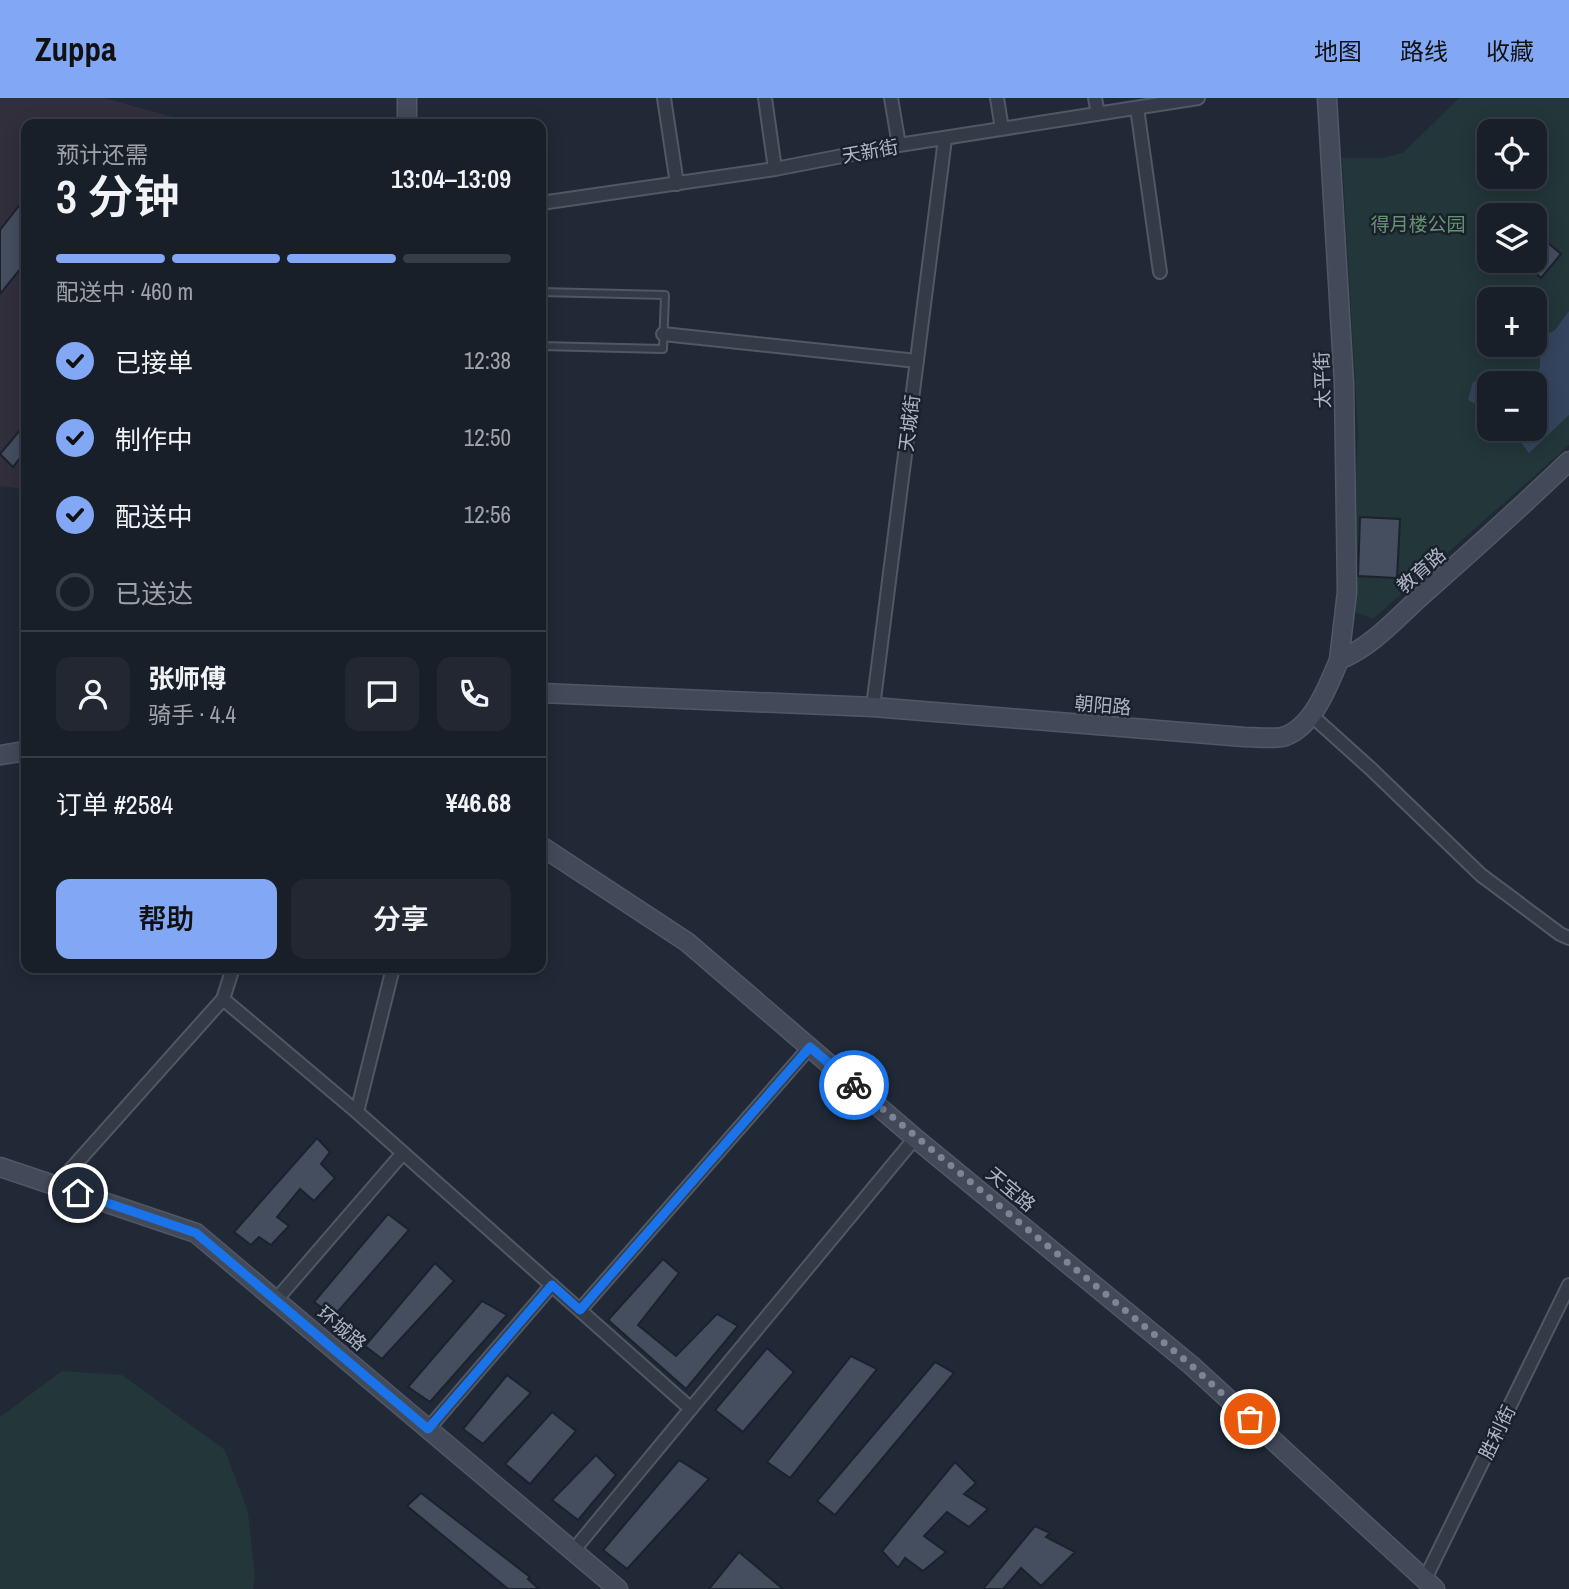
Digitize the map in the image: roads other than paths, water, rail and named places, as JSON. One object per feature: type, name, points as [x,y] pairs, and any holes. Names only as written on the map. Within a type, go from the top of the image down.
[{"type":"main road","points":[[407,98],[407,119]]},
{"type":"main road","name":"太平街","points":[[1327,98],[1344,383],[1347,592],[1339,660]]},
{"type":"main road","name":"教育路","points":[[1339,660],[1358,652],[1391,624],[1463,561],[1569,461]]},
{"type":"main road","points":[[1311,715],[1324,695],[1339,660]]},
{"type":"main road","name":"朝阳路","points":[[546,693],[873,707],[1244,737],[1282,737],[1296,731],[1311,715]]},
{"type":"main road","points":[[0,755],[21,752]]},
{"type":"main road","name":"天宝路","points":[[546,849],[687,942],[915,1138],[1191,1365],[1430,1584]]},
{"type":"main road","name":"环城路","points":[[0,1167],[196,1233],[618,1589]]},
{"type":"street","points":[[664,98],[677,184]]},
{"type":"street","points":[[765,98],[775,169]]},
{"type":"street","points":[[891,98],[899,145]]},
{"type":"street","points":[[997,98],[1002,129]]},
{"type":"street","points":[[1095,98],[1098,114]]},
{"type":"street","name":"天新街","points":[[546,202],[775,169],[899,145],[1191,98]]},
{"type":"street","points":[[1137,108],[1160,272]]},
{"type":"street","name":"天城街","points":[[873,707],[945,139]]},
{"type":"street","points":[[663,334],[917,361]]},
{"type":"street","points":[[1311,715],[1481,875],[1569,938]]},
{"type":"street","points":[[56,1186],[223,999],[231,973]]},
{"type":"street","points":[[357,1112],[392,973]]},
{"type":"street","points":[[223,999],[357,1112],[691,1409]]},
{"type":"street","points":[[580,1310],[810,1047]]},
{"type":"street","points":[[573,1551],[915,1138]]},
{"type":"street","points":[[276,1300],[402,1153]]},
{"type":"street","points":[[428,1429],[552,1285]]},
{"type":"street","name":"胜利街","points":[[1430,1584],[1569,1285]]},
{"type":"lane","points":[[546,292],[665,295],[663,349],[546,346]]},
{"type":"water","points":[[1569,311],[1569,415],[1547,436],[1547,371],[1538,371],[1540,357],[1547,357],[1547,334],[1555,330]]},
{"type":"water","points":[[1473,382],[1477,382],[1476,404],[1468,400]]},
{"type":"water","points":[[1520,441],[1542,441],[1529,453]]},
{"type":"park label","name":"得月楼公园","points":[[1418,224]]}]
